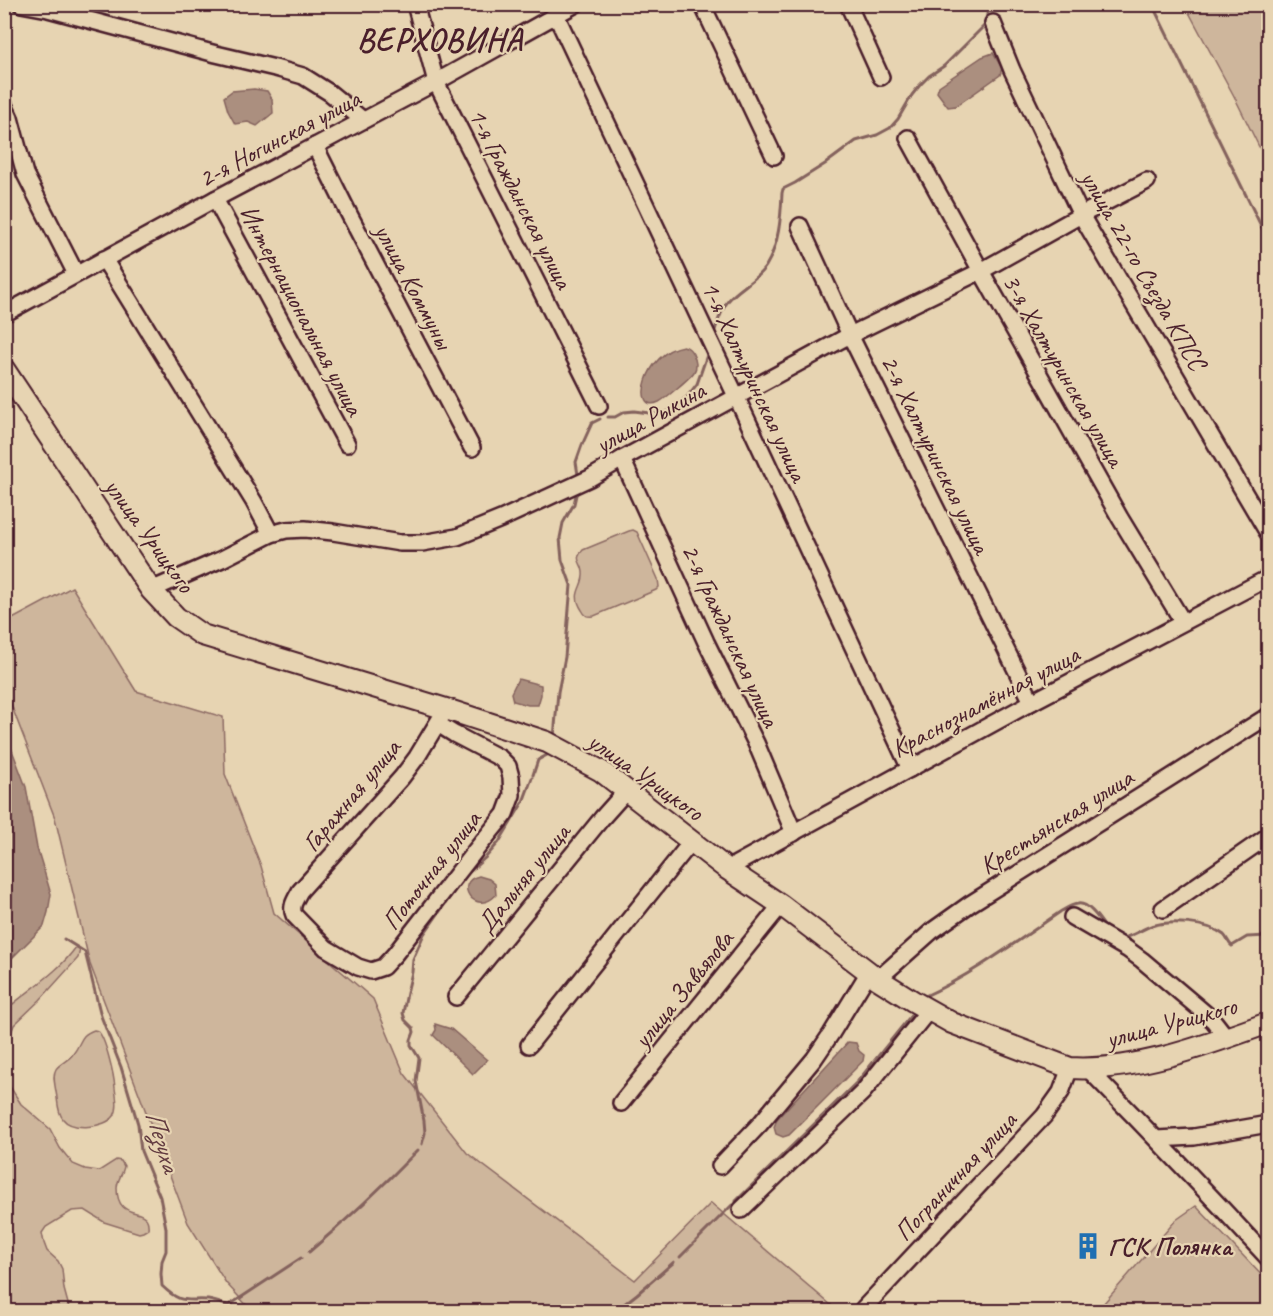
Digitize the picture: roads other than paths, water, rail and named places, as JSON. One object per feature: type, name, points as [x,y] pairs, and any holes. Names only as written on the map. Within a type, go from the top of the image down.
[{"type":"main road","name":"улица Урицкого","points":[[4,369],[151,591],[176,617],[202,635],[442,717],[547,742],[601,771],[727,869],[781,905],[873,976],[952,1023],[1079,1068],[1143,1063],[1269,1023]]},
{"type":"street","points":[[21,4],[48,9],[303,76],[330,93],[363,120]]},
{"type":"street","name":"1-я Гражданская улица","points":[[416,4],[436,82],[599,406]]},
{"type":"street","name":"2-я Ногинская улица","points":[[4,314],[436,82],[551,12],[576,4]]},
{"type":"street","points":[[702,4],[774,156]]},
{"type":"street","points":[[848,4],[880,77]]},
{"type":"street","name":"1-я Халтуринская улица","points":[[551,12],[736,396],[910,769]]},
{"type":"street","name":"улица 22-го Съезда КПСС","points":[[993,23],[1012,70],[1081,215],[1269,533]]},
{"type":"street","points":[[4,105],[10,118],[25,174],[76,274]]},
{"type":"street","name":"3-я Халтуринская улица","points":[[908,138],[1120,518],[1183,622]]},
{"type":"street","name":"улица Коммуны","points":[[315,146],[472,448]]},
{"type":"street","name":"улица Рыкина","points":[[151,591],[271,534],[286,530],[305,529],[400,543],[422,543],[457,537],[501,519],[590,478],[850,335],[981,271],[1147,181]]},
{"type":"street","name":"Интернациональная улица","points":[[215,199],[347,444]]},
{"type":"street","name":"2-я Халтуринская улица","points":[[800,226],[850,335],[1032,702]]},
{"type":"street","points":[[104,259],[254,502],[271,534]]},
{"type":"street","name":"2-я Гражданская улица","points":[[622,459],[706,642],[756,743],[794,833]]},
{"type":"street","name":"Краснознамённая улица","points":[[727,869],[1032,702],[1269,578]]},
{"type":"street","name":"Крестьянская улица","points":[[720,1166],[760,1124],[814,1059],[873,976],[970,903],[1269,716]]},
{"type":"street","name":"Поточная улица","points":[[292,910],[294,915],[326,948],[358,968],[371,971],[382,967],[413,932],[475,850],[506,814],[512,795],[508,766],[501,758],[454,734],[442,717]]},
{"type":"street","name":"Гаражная улица","points":[[292,910],[300,891],[402,777],[442,717]]},
{"type":"street","name":"Дальняя улица","points":[[456,997],[627,790]]},
{"type":"street","points":[[1163,909],[1269,836]]},
{"type":"street","points":[[529,1045],[692,841]]},
{"type":"street","name":"улица Завьялова","points":[[621,1103],[781,905]]},
{"type":"street","points":[[1072,917],[1142,960],[1213,1020],[1227,1038]]},
{"type":"street","points":[[741,1210],[862,1092],[928,1010]]},
{"type":"street","points":[[1079,1068],[1157,1139],[1268,1256]]},
{"type":"street","name":"Пограничная улица","points":[[863,1309],[1044,1116],[1079,1068]]},
{"type":"street","points":[[1157,1139],[1194,1137],[1269,1124]]},
{"type":"waterway","points":[[713,336],[725,305],[757,276],[770,258],[778,231],[783,189],[825,164],[856,141],[877,135],[890,128],[920,85],[944,66],[985,25],[989,4]]},
{"type":"waterway","points":[[1152,4],[1268,240]]},
{"type":"waterway","points":[[608,417],[615,417],[624,412],[657,414],[670,410],[687,397],[697,384],[708,352]]},
{"type":"waterway","points":[[578,475],[576,462],[582,445],[592,423],[600,419]]},
{"type":"waterway","points":[[554,738],[558,692],[565,657],[571,585],[562,560],[560,538],[563,523],[574,504],[576,495]]},
{"type":"waterway","points":[[533,775],[538,760],[547,755]]},
{"type":"waterway","points":[[422,1144],[425,1133],[424,1121],[416,1081],[419,1058],[411,1045],[413,1028],[405,1020],[403,1013],[413,959],[424,934],[464,877],[499,842],[523,802],[532,778]]},
{"type":"waterway","points":[[923,997],[976,968],[1073,905],[1086,906],[1107,930]]},
{"type":"waterway","points":[[1120,938],[1151,926],[1178,923],[1208,927],[1224,935],[1232,946],[1247,937],[1268,936]]},
{"type":"waterway","name":"Пезуха","points":[[64,939],[85,952],[101,1016],[121,1067],[138,1124],[141,1151],[160,1197],[166,1228],[166,1251],[161,1274],[162,1286],[179,1298],[208,1300],[240,1312]]},
{"type":"waterway","points":[[736,1201],[858,1081],[913,1013]]},
{"type":"waterway","points":[[309,1252],[418,1150]]},
{"type":"waterway","points":[[680,1257],[732,1205]]},
{"type":"waterway","points":[[228,1306],[301,1258]]},
{"type":"waterway","points":[[614,1312],[674,1262]]},
{"type":"place","name":"ГСК Полянка","points":[[1088,1246]]},
{"type":"district","name":"ВЕРХОВИНА","points":[[440,39]]}]
